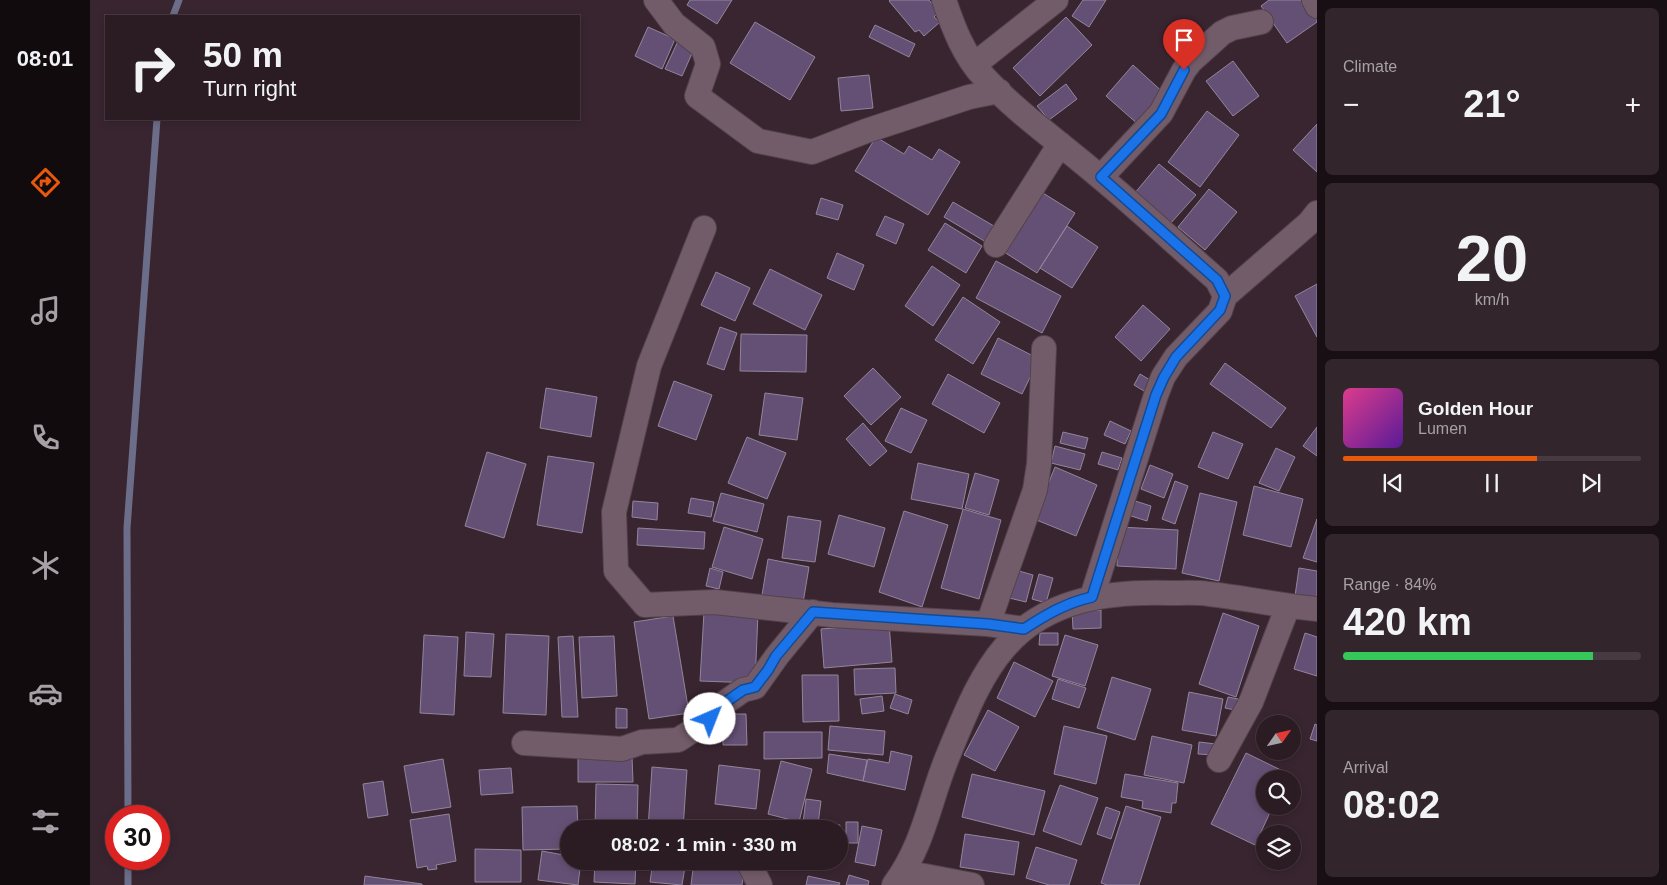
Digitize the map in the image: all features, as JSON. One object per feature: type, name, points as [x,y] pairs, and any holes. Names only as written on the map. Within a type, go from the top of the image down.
[{"type":"street","points":[[656,0],[674,24],[703,47],[708,64],[697,96],[758,141],[812,152],[866,131],[969,97],[999,91]]},
{"type":"street","points":[[944,0],[953,27],[966,52],[983,76],[1217,280],[1225,296]]},
{"type":"street","points":[[975,64],[1056,0]]},
{"type":"street","points":[[1314,0],[1317,6]]},
{"type":"street","points":[[1101,177],[1161,114],[1184,70],[1192,61],[1222,33],[1232,28],[1261,22]]},
{"type":"street","points":[[996,245],[1060,144]]},
{"type":"street","points":[[1092,597],[1156,395],[1164,377],[1176,357],[1220,310],[1225,296],[1309,223],[1317,213]]},
{"type":"street","points":[[704,228],[649,366],[614,512],[616,571],[645,605],[715,602],[813,612],[988,624],[1024,629]]},
{"type":"street","points":[[988,624],[1034,490],[1039,464],[1044,348]]},
{"type":"street","points":[[972,885],[899,878],[920,839],[948,755],[982,680],[1005,647],[1024,629],[1050,612],[1078,601],[1092,597],[1148,592],[1207,593],[1317,609]]},
{"type":"street","points":[[1218,760],[1251,702],[1288,606]]},
{"type":"street","points":[[524,743],[622,748],[642,742],[678,740],[710,719],[723,704],[743,690],[755,687],[776,656],[813,612]]},
{"type":"street","points":[[752,870],[760,885]]},
{"type":"building","points":[[690,0],[732,0],[717,24],[687,5]]},
{"type":"building","points":[[890,0],[929,0],[939,12],[934,17],[940,22],[924,36],[919,30],[915,32]]},
{"type":"building","points":[[1083,0],[1106,0],[1089,27],[1072,16]]},
{"type":"building","points":[[1269,0],[1306,0],[1317,15],[1317,22],[1287,43],[1261,6]]},
{"type":"building","points":[[1066,17],[1092,45],[1040,96],[1013,68]]},
{"type":"building","points":[[755,22],[815,57],[790,100],[730,63]]},
{"type":"building","points":[[875,25],[915,44],[909,57],[869,37]]},
{"type":"building","points":[[648,27],[675,39],[662,69],[635,56]]},
{"type":"building","points":[[678,41],[694,49],[682,76],[665,69]]},
{"type":"building","points":[[1233,61],[1259,96],[1233,116],[1206,81]]},
{"type":"building","points":[[1133,65],[1167,96],[1140,126],[1106,96]]},
{"type":"building","points":[[869,75],[873,108],[841,111],[838,78]]},
{"type":"building","points":[[1066,84],[1077,99],[1049,120],[1037,106]]},
{"type":"building","points":[[1207,111],[1239,135],[1200,187],[1168,162]]},
{"type":"building","points":[[1317,124],[1317,172],[1293,150]]},
{"type":"building","points":[[876,137],[904,154],[909,146],[932,160],[939,149],[960,162],[928,215],[855,171]]},
{"type":"building","points":[[1159,164],[1196,195],[1170,224],[1134,194]]},
{"type":"building","points":[[1209,189],[1237,212],[1205,250],[1178,227]]},
{"type":"building","points":[[1043,193],[1075,213],[1037,273],[1004,252]]},
{"type":"building","points":[[821,198],[843,205],[838,220],[816,214]]},
{"type":"building","points":[[953,202],[999,229],[991,245],[944,217]]},
{"type":"building","points":[[885,216],[904,224],[896,244],[876,235]]},
{"type":"building","points":[[945,223],[982,246],[966,273],[928,250]]},
{"type":"building","points":[[1067,226],[1098,247],[1072,288],[1040,268]]},
{"type":"building","points":[[837,253],[864,265],[854,290],[827,278]]},
{"type":"building","points":[[996,261],[1061,296],[1042,333],[976,298]]},
{"type":"building","points":[[932,266],[960,285],[933,326],[905,306]]},
{"type":"building","points":[[770,269],[822,295],[805,330],[753,304]]},
{"type":"building","points":[[716,272],[750,288],[735,321],[701,305]]},
{"type":"building","points":[[1317,284],[1317,337],[1295,296]]},
{"type":"building","points":[[963,297],[1000,322],[973,364],[935,340]]},
{"type":"building","points":[[1143,305],[1170,329],[1141,361],[1115,337]]},
{"type":"building","points":[[720,327],[737,333],[724,370],[707,364]]},
{"type":"building","points":[[741,334],[807,335],[806,372],[740,371]]},
{"type":"building","points":[[998,338],[1039,359],[1022,394],[981,374]]},
{"type":"building","points":[[1225,363],[1286,408],[1271,428],[1210,384]]},
{"type":"building","points":[[873,368],[901,397],[871,425],[844,396]]},
{"type":"building","points":[[948,374],[1000,403],[984,433],[932,404]]},
{"type":"building","points":[[1140,374],[1150,380],[1144,391],[1134,385]]},
{"type":"building","points":[[674,381],[712,395],[696,440],[658,426]]},
{"type":"building","points":[[546,388],[597,397],[591,437],[540,428]]},
{"type":"building","points":[[765,393],[803,398],[797,440],[759,435]]},
{"type":"building","points":[[901,408],[927,420],[911,453],[885,441]]},
{"type":"building","points":[[1110,421],[1131,431],[1125,444],[1104,435]]},
{"type":"building","points":[[863,423],[887,451],[870,466],[846,439]]},
{"type":"building","points":[[1317,427],[1317,456],[1303,446]]},
{"type":"building","points":[[1063,432],[1088,438],[1085,449],[1060,443]]},
{"type":"building","points":[[1213,432],[1243,444],[1228,479],[1198,467]]},
{"type":"building","points":[[747,437],[786,453],[767,499],[728,483]]},
{"type":"building","points":[[1055,446],[1085,454],[1080,470],[1051,463]]},
{"type":"building","points":[[1276,448],[1295,457],[1279,491],[1259,483]]},
{"type":"building","points":[[487,452],[526,464],[504,538],[465,526]]},
{"type":"building","points":[[1102,452],[1122,458],[1118,470],[1098,464]]},
{"type":"building","points":[[548,456],[594,463],[582,533],[537,525]]},
{"type":"building","points":[[918,463],[969,474],[962,509],[911,499]]},
{"type":"building","points":[[1150,465],[1173,474],[1164,498],[1141,489]]},
{"type":"building","points":[[1055,467],[1097,485],[1076,536],[1034,519]]},
{"type":"building","points":[[975,473],[999,480],[989,515],[965,508]]},
{"type":"building","points":[[1175,481],[1188,486],[1175,524],[1162,519]]},
{"type":"building","points":[[1254,486],[1303,499],[1291,547],[1243,535]]},
{"type":"building","points":[[721,493],[764,504],[757,532],[713,521]]},
{"type":"building","points":[[1200,493],[1237,502],[1219,581],[1182,573]]},
{"type":"building","points":[[691,498],[714,502],[711,517],[688,513]]},
{"type":"building","points":[[1132,500],[1151,506],[1147,521],[1128,515]]},
{"type":"building","points":[[633,501],[658,503],[657,520],[632,517]]},
{"type":"building","points":[[963,509],[1001,520],[979,599],[941,588]]},
{"type":"building","points":[[904,511],[948,525],[922,607],[879,592]]},
{"type":"building","points":[[839,515],[885,528],[874,567],[828,554]]},
{"type":"building","points":[[788,516],[821,521],[815,562],[782,558]]},
{"type":"building","points":[[1317,519],[1317,562],[1303,558]]},
{"type":"building","points":[[724,527],[763,539],[752,579],[712,567]]},
{"type":"building","points":[[1119,527],[1178,530],[1176,569],[1117,566]]},
{"type":"building","points":[[638,528],[705,532],[704,549],[637,545]]},
{"type":"building","points":[[768,559],[809,567],[803,603],[762,595]]},
{"type":"building","points":[[710,568],[723,572],[719,589],[706,586]]},
{"type":"building","points":[[1299,568],[1317,571],[1317,599],[1295,596]]},
{"type":"building","points":[[1012,569],[1033,575],[1026,602],[1005,597]]},
{"type":"building","points":[[1039,574],[1053,578],[1046,603],[1032,599]]},
{"type":"building","points":[[1101,610],[1101,628],[1073,629],[1072,611]]},
{"type":"building","points":[[704,612],[758,614],[755,683],[700,681]]},
{"type":"building","points":[[1223,613],[1259,626],[1236,697],[1199,684]]},
{"type":"building","points":[[673,616],[689,713],[649,719],[634,622]]},
{"type":"building","points":[[889,623],[892,662],[824,668],[821,629]]},
{"type":"building","points":[[466,632],[494,634],[491,677],[464,676]]},
{"type":"building","points":[[1040,633],[1058,633],[1058,645],[1039,645]]},
{"type":"building","points":[[1305,633],[1317,637],[1317,676],[1294,669]]},
{"type":"building","points":[[506,634],[549,636],[546,715],[503,713]]},
{"type":"building","points":[[424,635],[458,637],[454,715],[420,713]]},
{"type":"building","points":[[1065,635],[1098,645],[1085,686],[1052,676]]},
{"type":"building","points":[[573,636],[578,717],[562,717],[558,637]]},
{"type":"building","points":[[614,636],[617,696],[582,698],[579,637]]},
{"type":"building","points":[[1014,662],[1053,681],[1035,717],[997,698]]},
{"type":"building","points":[[895,668],[896,693],[855,695],[854,669]]},
{"type":"building","points":[[802,675],[838,675],[839,721],[803,722]]},
{"type":"building","points":[[1112,677],[1151,689],[1135,740],[1097,728]]},
{"type":"building","points":[[1058,679],[1086,688],[1079,708],[1052,699]]},
{"type":"building","points":[[1189,692],[1223,699],[1216,736],[1182,730]]},
{"type":"building","points":[[895,694],[912,700],[908,714],[890,708]]},
{"type":"building","points":[[882,696],[884,711],[862,714],[860,699]]},
{"type":"building","points":[[1228,697],[1238,699],[1235,710],[1225,708]]},
{"type":"building","points":[[616,708],[627,709],[627,728],[616,728]]},
{"type":"building","points":[[988,710],[1019,727],[995,771],[964,755]]},
{"type":"building","points":[[723,714],[746,714],[747,745],[723,745]]},
{"type":"building","points":[[1315,724],[1317,725],[1317,741],[1310,739]]},
{"type":"building","points":[[830,726],[885,731],[883,755],[828,750]]},
{"type":"building","points":[[1064,726],[1107,736],[1096,784],[1054,774]]},
{"type":"building","points":[[764,732],[822,732],[822,758],[764,759]]},
{"type":"building","points":[[1152,736],[1192,745],[1184,783],[1144,775]]},
{"type":"building","points":[[1199,742],[1216,744],[1215,755],[1198,754]]},
{"type":"building","points":[[891,751],[912,756],[905,790],[863,781],[868,759],[889,763]]},
{"type":"building","points":[[1246,753],[1256,758],[1256,760],[1260,760],[1281,770],[1256,770],[1256,815],[1269,815],[1264,825],[1256,825],[1255,845],[1211,824]]},
{"type":"building","points":[[829,754],[867,760],[863,781],[827,773]]},
{"type":"building","points":[[578,756],[632,756],[633,782],[578,782]]},
{"type":"building","points":[[443,759],[451,807],[412,813],[404,766]]},
{"type":"building","points":[[781,761],[812,769],[799,820],[791,820],[768,814]]},
{"type":"building","points":[[719,765],[760,770],[756,809],[715,804]]},
{"type":"building","points":[[652,767],[687,770],[684,820],[649,820]]},
{"type":"building","points":[[511,768],[513,793],[481,795],[479,770]]},
{"type":"building","points":[[972,774],[1045,791],[1034,835],[962,817]]},
{"type":"building","points":[[1125,774],[1178,783],[1176,803],[1172,803],[1171,813],[1142,808],[1143,801],[1121,797]]},
{"type":"building","points":[[383,781],[388,815],[368,818],[363,784]]},
{"type":"building","points":[[596,784],[638,785],[637,820],[595,820]]},
{"type":"building","points":[[1060,785],[1098,798],[1081,845],[1043,831]]},
{"type":"building","points":[[806,799],[821,801],[819,820],[803,820]]},
{"type":"building","points":[[577,806],[578,820],[560,820],[560,849],[523,850],[522,807]]},
{"type":"building","points":[[1126,806],[1161,817],[1139,885],[1107,885],[1101,883]]},
{"type":"building","points":[[1106,807],[1120,812],[1111,839],[1097,834]]},
{"type":"building","points":[[449,814],[456,861],[436,865],[437,869],[428,870],[427,866],[417,868],[410,820]]},
{"type":"building","points":[[848,822],[858,822],[858,843],[848,843]]},
{"type":"building","points":[[862,826],[882,830],[875,866],[855,862]]},
{"type":"building","points":[[965,834],[1019,842],[1014,875],[960,867]]},
{"type":"building","points":[[1036,847],[1077,860],[1069,885],[1049,885],[1026,878]]},
{"type":"building","points":[[475,849],[521,850],[521,882],[475,882]]},
{"type":"building","points":[[542,851],[560,854],[560,870],[580,870],[578,885],[538,880]]},
{"type":"building","points":[[595,870],[636,870],[635,884],[594,882]]},
{"type":"building","points":[[652,870],[684,870],[682,885],[650,882]]},
{"type":"building","points":[[693,870],[744,870],[742,885],[691,885]]},
{"type":"building","points":[[849,875],[869,881],[868,885],[846,885]]},
{"type":"building","points":[[365,876],[422,884],[422,885],[364,885]]},
{"type":"building","points":[[808,876],[840,883],[839,885],[806,885]]},
{"type":"waterway","points":[[173,15],[179,0]]},
{"type":"waterway","points":[[128,805],[127,528],[157,120]]},
{"type":"waterway","points":[[128,870],[128,885]]},
{"type":"route","points":[[710,719],[723,704],[743,690],[755,687],[776,656],[813,612],[832,615],[988,624],[1024,629],[1050,612],[1092,597],[1156,395],[1176,357],[1220,310],[1225,296],[1217,280],[1101,177],[1161,114],[1184,70]]}]
